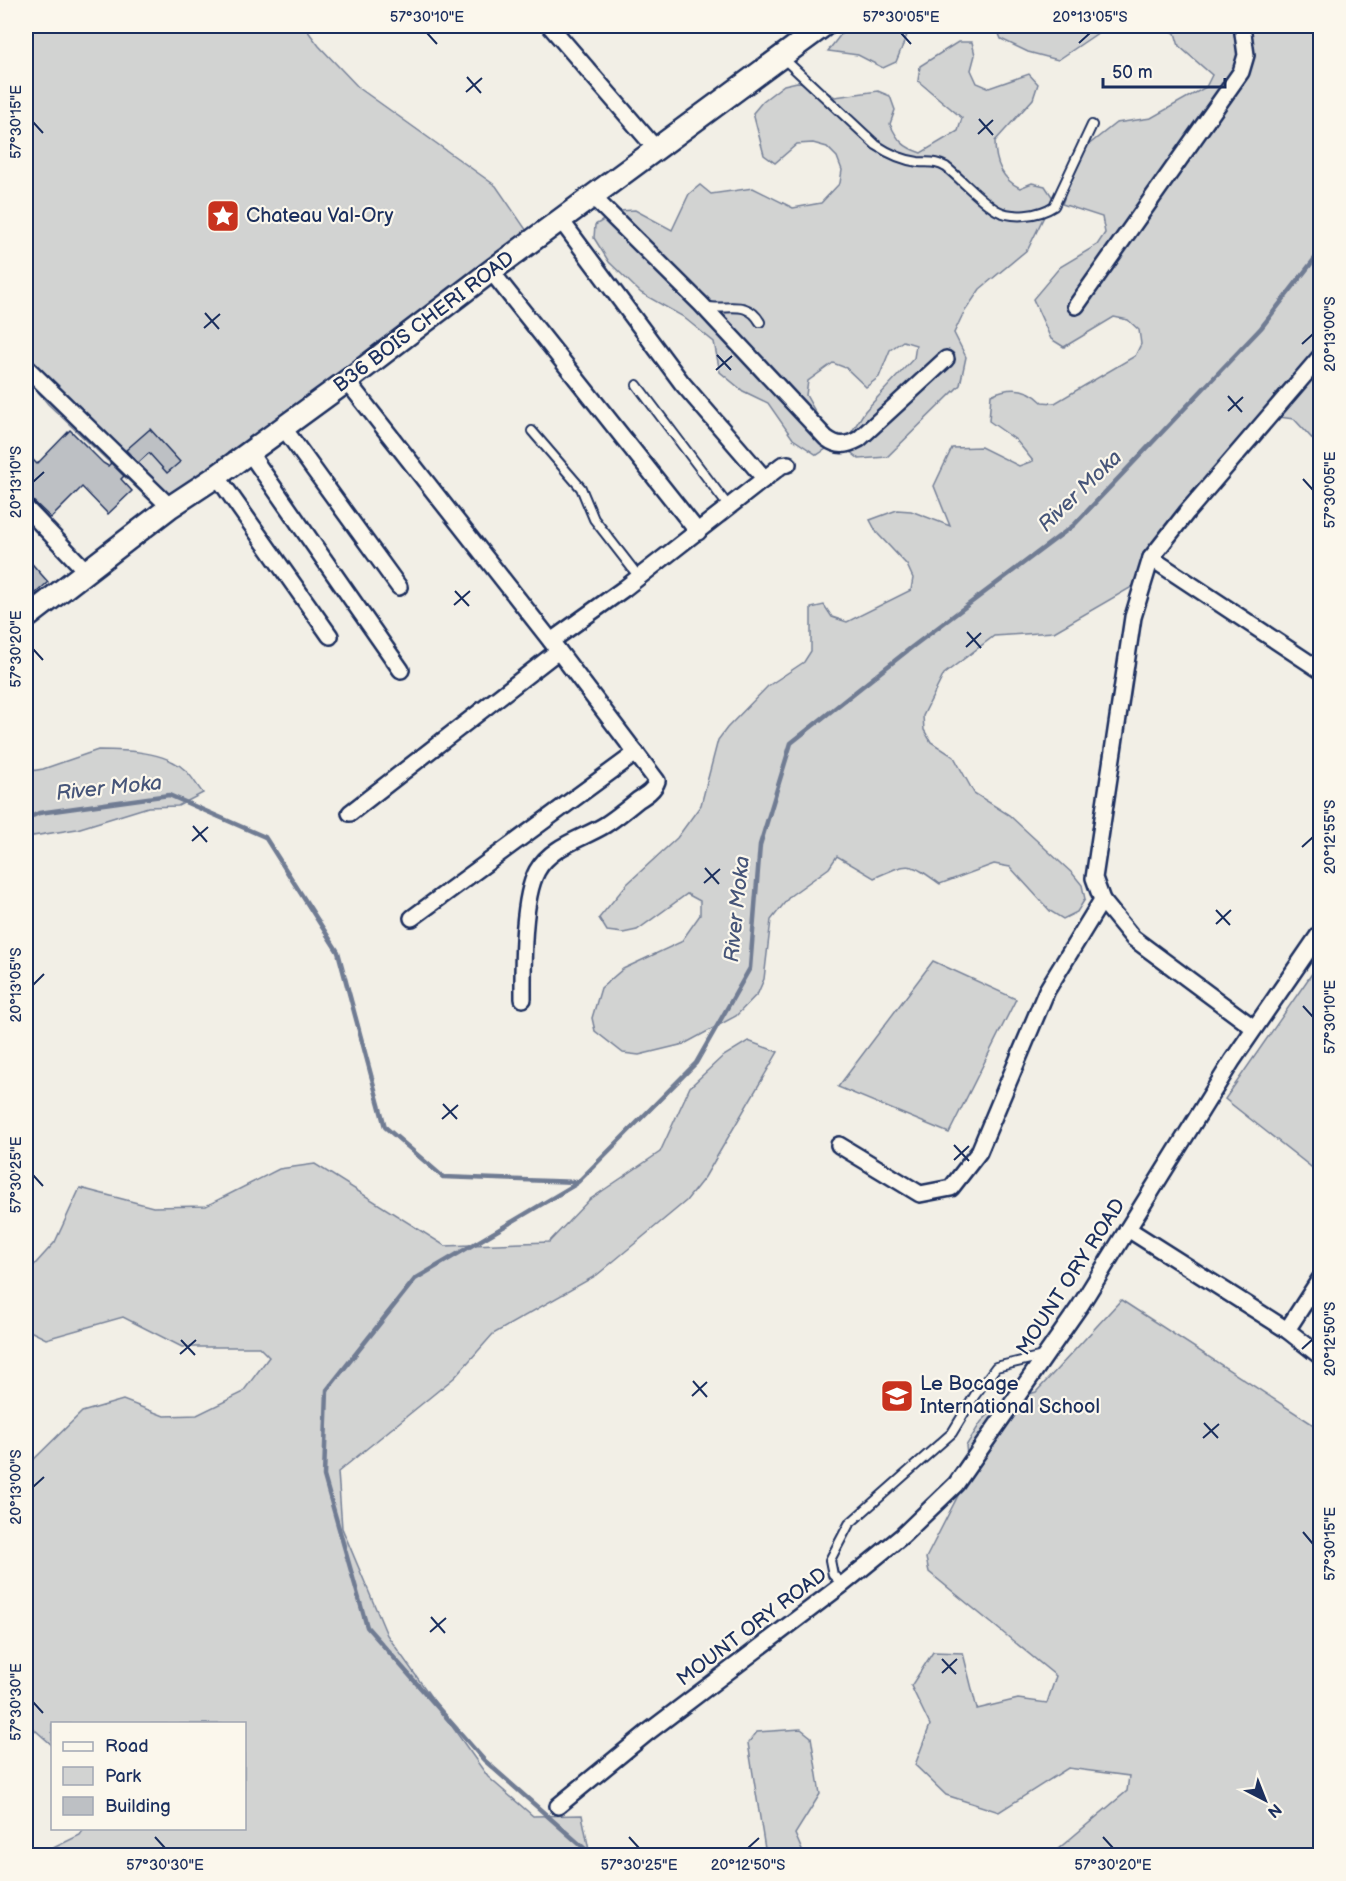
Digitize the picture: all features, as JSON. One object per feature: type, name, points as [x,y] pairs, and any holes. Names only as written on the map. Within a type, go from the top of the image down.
[{"type":"main road","name":"B36 BOIS CHERI ROAD","points":[[26,618],[170,507],[217,476],[347,381],[490,271],[823,26]]},
{"type":"street","points":[[550,26],[657,150]]},
{"type":"street","points":[[1076,306],[1241,72],[1246,55],[1242,26]]},
{"type":"street","points":[[592,196],[701,304],[826,438],[838,445],[848,445],[859,438],[946,358]]},
{"type":"street","points":[[560,219],[682,383],[765,479]]},
{"type":"street","points":[[490,271],[698,532]]},
{"type":"street","points":[[1254,1028],[1133,938],[1101,900],[1094,878],[1133,617],[1150,558],[1320,357]]},
{"type":"street","points":[[26,367],[170,507]]},
{"type":"street","points":[[347,381],[656,777],[655,786],[603,826],[553,852],[537,872],[528,900],[522,966],[523,999]]},
{"type":"street","points":[[284,427],[399,587]]},
{"type":"street","points":[[249,452],[401,670]]},
{"type":"street","points":[[350,813],[639,577],[782,465],[788,464]]},
{"type":"street","points":[[217,476],[330,636]]},
{"type":"street","points":[[26,508],[86,571]]},
{"type":"street","points":[[1150,558],[1320,670]]},
{"type":"street","points":[[412,918],[636,753]]},
{"type":"street","points":[[839,1145],[920,1194],[951,1188],[979,1152],[1047,990],[1101,900]]},
{"type":"street","name":"MOUNT ORY ROAD","points":[[558,1806],[647,1733],[843,1584],[902,1536],[956,1484],[1080,1306],[1254,1028],[1320,933]]},
{"type":"street","points":[[1128,1229],[1287,1330],[1320,1356]]},
{"type":"street","points":[[1287,1330],[1320,1279]]},
{"type":"lane","points":[[782,57],[876,145],[888,153],[916,162],[938,162],[997,211],[1015,215],[1044,213],[1054,206],[1092,125]]},
{"type":"lane","points":[[701,304],[708,307],[747,309],[755,313],[760,322]]},
{"type":"lane","points":[[637,385],[729,507]]},
{"type":"lane","points":[[532,430],[581,488],[594,519],[639,577]]},
{"type":"lane","points":[[843,1584],[833,1575],[830,1560],[849,1524],[952,1433],[975,1395],[996,1367],[1046,1355]]},
{"type":"green space","points":[[26,26],[304,26],[319,46],[359,88],[496,186],[529,234],[163,513],[48,404],[26,377]]},
{"type":"green space","points":[[844,26],[920,26],[907,35],[896,62],[883,68],[858,55],[828,51],[845,29]]},
{"type":"green space","points":[[996,26],[1108,26],[1058,60],[1028,52],[1001,39]]},
{"type":"green space","points":[[1162,26],[1320,26],[1320,447],[1294,419],[1279,417],[1224,470],[1137,584],[1054,632],[994,636],[944,674],[923,716],[924,730],[931,742],[954,757],[974,793],[1009,815],[1073,874],[1082,885],[1085,899],[1077,912],[1063,919],[1050,911],[1010,867],[994,864],[940,884],[921,871],[908,866],[874,878],[837,856],[829,868],[790,896],[771,920],[764,979],[758,993],[736,1016],[684,1044],[639,1055],[623,1053],[595,1031],[592,1018],[601,988],[623,969],[681,942],[700,915],[700,901],[687,894],[637,930],[623,933],[607,931],[599,918],[627,884],[677,838],[701,805],[718,740],[727,728],[768,686],[804,662],[811,651],[811,608],[824,605],[832,617],[847,622],[911,590],[913,578],[907,565],[877,533],[870,520],[897,510],[911,511],[950,526],[934,486],[952,448],[981,447],[1019,466],[1033,461],[1016,440],[989,421],[991,395],[1005,390],[1018,389],[1030,393],[1042,402],[1055,403],[1135,356],[1141,344],[1139,330],[1128,320],[1114,317],[1064,347],[1051,339],[1033,299],[1060,267],[1097,245],[1105,233],[1102,217],[1062,204],[1082,150],[1116,123],[1151,118],[1206,87],[1212,75],[1179,46],[1175,33]]},
{"type":"green space","points":[[958,42],[972,42],[975,55],[971,70],[977,83],[989,88],[1029,74],[1038,84],[1033,99],[995,141],[995,148],[1000,169],[1008,180],[1020,188],[1032,183],[1045,186],[1053,198],[1028,249],[980,289],[963,314],[954,333],[966,357],[960,385],[887,457],[859,459],[848,450],[849,436],[865,411],[914,358],[916,345],[903,341],[890,350],[879,377],[866,387],[846,368],[833,363],[808,381],[806,395],[827,433],[829,447],[817,455],[793,439],[768,403],[743,391],[720,372],[714,342],[682,316],[641,293],[609,262],[594,238],[595,225],[619,211],[635,210],[672,230],[689,194],[700,185],[711,194],[753,188],[793,208],[821,203],[840,183],[842,170],[837,157],[827,147],[813,143],[797,144],[775,163],[764,155],[753,113],[763,101],[784,85],[797,82],[811,83],[835,97],[878,91],[890,96],[895,110],[890,124],[893,130],[905,146],[921,153],[958,131],[962,118],[918,81],[920,66]]},
{"type":"green space","points":[[98,750],[132,751],[167,759],[185,770],[203,793],[178,806],[148,807],[77,829],[26,837],[26,772],[43,769]]},
{"type":"green space","points":[[933,961],[1016,999],[949,1133],[838,1087]]},
{"type":"green space","points":[[1320,962],[1320,1174],[1225,1099]]},
{"type":"green space","points":[[748,1041],[778,1052],[705,1177],[686,1201],[597,1275],[493,1334],[455,1377],[338,1472],[342,1528],[387,1635],[488,1777],[533,1816],[582,1815],[590,1855],[39,1855],[80,1835],[83,1830],[246,1830],[246,1722],[51,1722],[51,1744],[26,1722],[26,1467],[82,1412],[123,1400],[164,1416],[197,1415],[242,1393],[269,1357],[259,1347],[182,1347],[123,1317],[46,1339],[26,1329],[26,1274],[55,1242],[80,1188],[153,1207],[206,1206],[279,1169],[315,1164],[445,1246],[549,1242],[589,1200],[660,1152],[690,1087],[722,1057]]},
{"type":"green space","points":[[1121,1300],[1320,1429],[1320,1855],[1051,1855],[1127,1791],[1129,1776],[1068,1768],[999,1812],[946,1795],[915,1765],[930,1725],[911,1686],[933,1652],[963,1653],[977,1709],[1018,1699],[1047,1703],[1056,1676],[929,1572],[926,1558],[969,1474],[966,1446],[981,1422],[1001,1402],[1036,1392]]},
{"type":"green space","points":[[801,1729],[811,1737],[820,1794],[795,1834],[804,1855],[766,1855],[748,1743],[757,1732]]},
{"type":"building","points":[[150,429],[180,462],[167,473],[149,453],[138,463],[126,450]]},
{"type":"building","points":[[70,430],[103,463],[108,466],[111,463],[124,476],[121,479],[132,491],[108,514],[82,487],[51,518],[26,494],[26,453],[37,464]]},
{"type":"building","points":[[26,557],[48,582],[26,602]]},
{"type":"waterway","name":"River Moka","points":[[26,819],[39,813],[169,795],[265,837],[338,952],[385,1127],[443,1177],[578,1182],[696,1063],[750,968],[760,845],[791,743],[912,647],[1074,525],[1261,328],[1320,252]]},
{"type":"waterway","points":[[576,1184],[415,1279],[327,1390],[324,1476],[367,1627],[484,1760],[593,1856]]},
{"type":"place","name":"Chateau Val-Ory","points":[[223,216]]},
{"type":"place","name":"Le Bocage International School","points":[[897,1396]]}]
